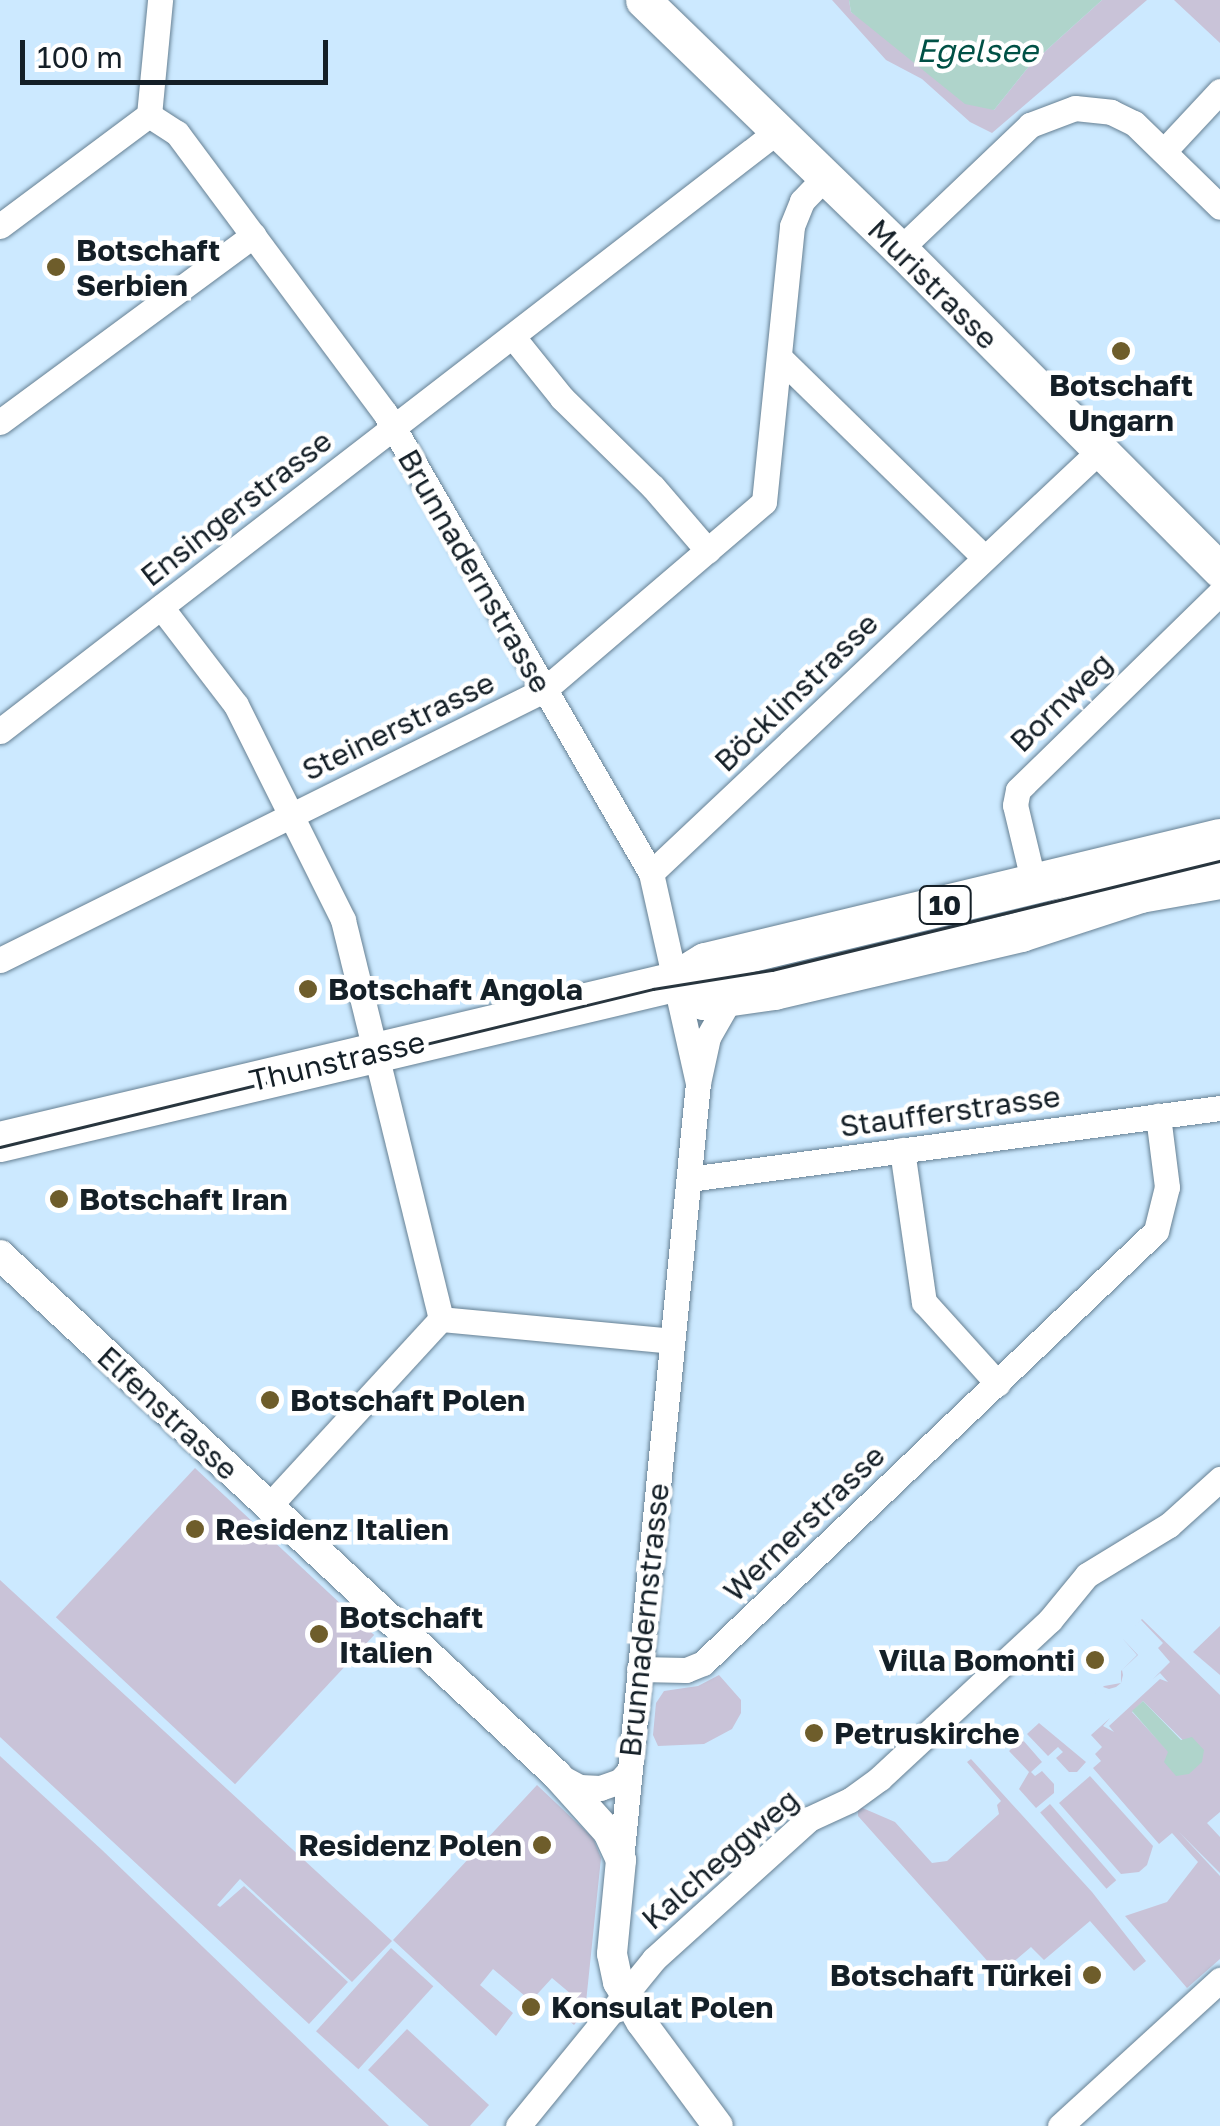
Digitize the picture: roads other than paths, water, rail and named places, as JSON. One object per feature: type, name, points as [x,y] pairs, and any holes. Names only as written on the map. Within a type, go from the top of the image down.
[{"type":"main road","name":"Muristrasse","points":[[644,0],[900,248],[1220,570]]},
{"type":"main road","name":"Thunstrasse","points":[[0,1142],[675,982],[706,963],[1220,839]]},
{"type":"main road","name":"10","points":[[675,982],[704,1000],[731,997],[1021,932],[1140,892],[1220,879]]},
{"type":"street","points":[[0,226],[149,115],[160,0]]},
{"type":"street","points":[[1164,151],[1220,91]]},
{"type":"street","points":[[900,248],[1020,134],[1052,114],[1076,108],[1111,112],[1134,124],[1220,207]]},
{"type":"street","name":"Brunnadernstrasse","points":[[149,115],[177,133],[394,427],[650,873],[698,1082]]},
{"type":"street","name":"Ensingerstrasse","points":[[0,731],[776,132]]},
{"type":"street","name":"Steinerstrasse","points":[[0,960],[544,690],[766,498],[794,219],[806,195],[824,178]]},
{"type":"street","points":[[0,422],[254,234]]},
{"type":"street","points":[[513,337],[562,398],[653,487],[708,551]]},
{"type":"street","points":[[781,359],[984,557]]},
{"type":"street","name":"Böcklinstrasse","points":[[650,873],[1099,450]]},
{"type":"street","name":"Bornweg","points":[[1034,884],[1015,805],[1018,790],[1220,594]]},
{"type":"street","points":[[161,608],[236,705],[343,920],[441,1318]]},
{"type":"street","name":"Brunnadernstrasse","points":[[718,2126],[624,1993],[612,1954],[698,1082],[708,1037],[731,997]]},
{"type":"street","name":"Staufferstrasse","points":[[689,1179],[1220,1108]]},
{"type":"street","name":"Wernerstrasse","points":[[639,1669],[680,1671],[703,1664],[1160,1226],[1166,1186],[1158,1116]]},
{"type":"street","points":[[902,1150],[924,1302],[998,1384]]},
{"type":"street","name":"Elfenstrasse","points":[[0,1255],[556,1774],[608,1832],[621,1860]]},
{"type":"street","points":[[441,1318],[672,1341]]},
{"type":"street","points":[[268,1507],[441,1318]]},
{"type":"street","name":"Kalcheggweg","points":[[518,2126],[654,1959],[809,1819],[854,1798],[1026,1642],[1088,1575],[1169,1525],[1220,1479]]},
{"type":"street","name":"Elfenstrasse","points":[[556,1774],[579,1786],[600,1788],[620,1782],[628,1772]]},
{"type":"street","points":[[1060,2126],[1220,1980]]},
{"type":"water","name":"Egelsee","points":[[849,0],[1102,0],[1030,65],[994,110],[965,104],[851,12]]},
{"type":"water","points":[[1143,1701],[1181,1740],[1192,1737],[1204,1750],[1202,1762],[1189,1774],[1176,1776],[1164,1762],[1168,1752],[1132,1711]]},
{"type":"tram line","points":[[0,1147],[653,989],[772,970],[1220,861]]},
{"type":"place","name":"Botschaft Serbien","points":[[56,267]]},
{"type":"place","name":"Botschaft Ungarn","points":[[1121,351]]},
{"type":"place","name":"Botschaft Angola","points":[[308,989]]},
{"type":"place","name":"Botschaft Iran","points":[[59,1199]]},
{"type":"place","name":"Botschaft Polen","points":[[270,1400]]},
{"type":"place","name":"Residenz Italien","points":[[195,1529]]},
{"type":"place","name":"Botschaft Italien","points":[[319,1634]]},
{"type":"place","name":"Villa Bomonti","points":[[1095,1660]]},
{"type":"place","name":"Petruskirche","points":[[814,1733]]},
{"type":"place","name":"Residenz Polen","points":[[542,1845]]},
{"type":"place","name":"Botschaft Türkei","points":[[1092,1975]]},
{"type":"place","name":"Konsulat Polen","points":[[531,2007]]}]
